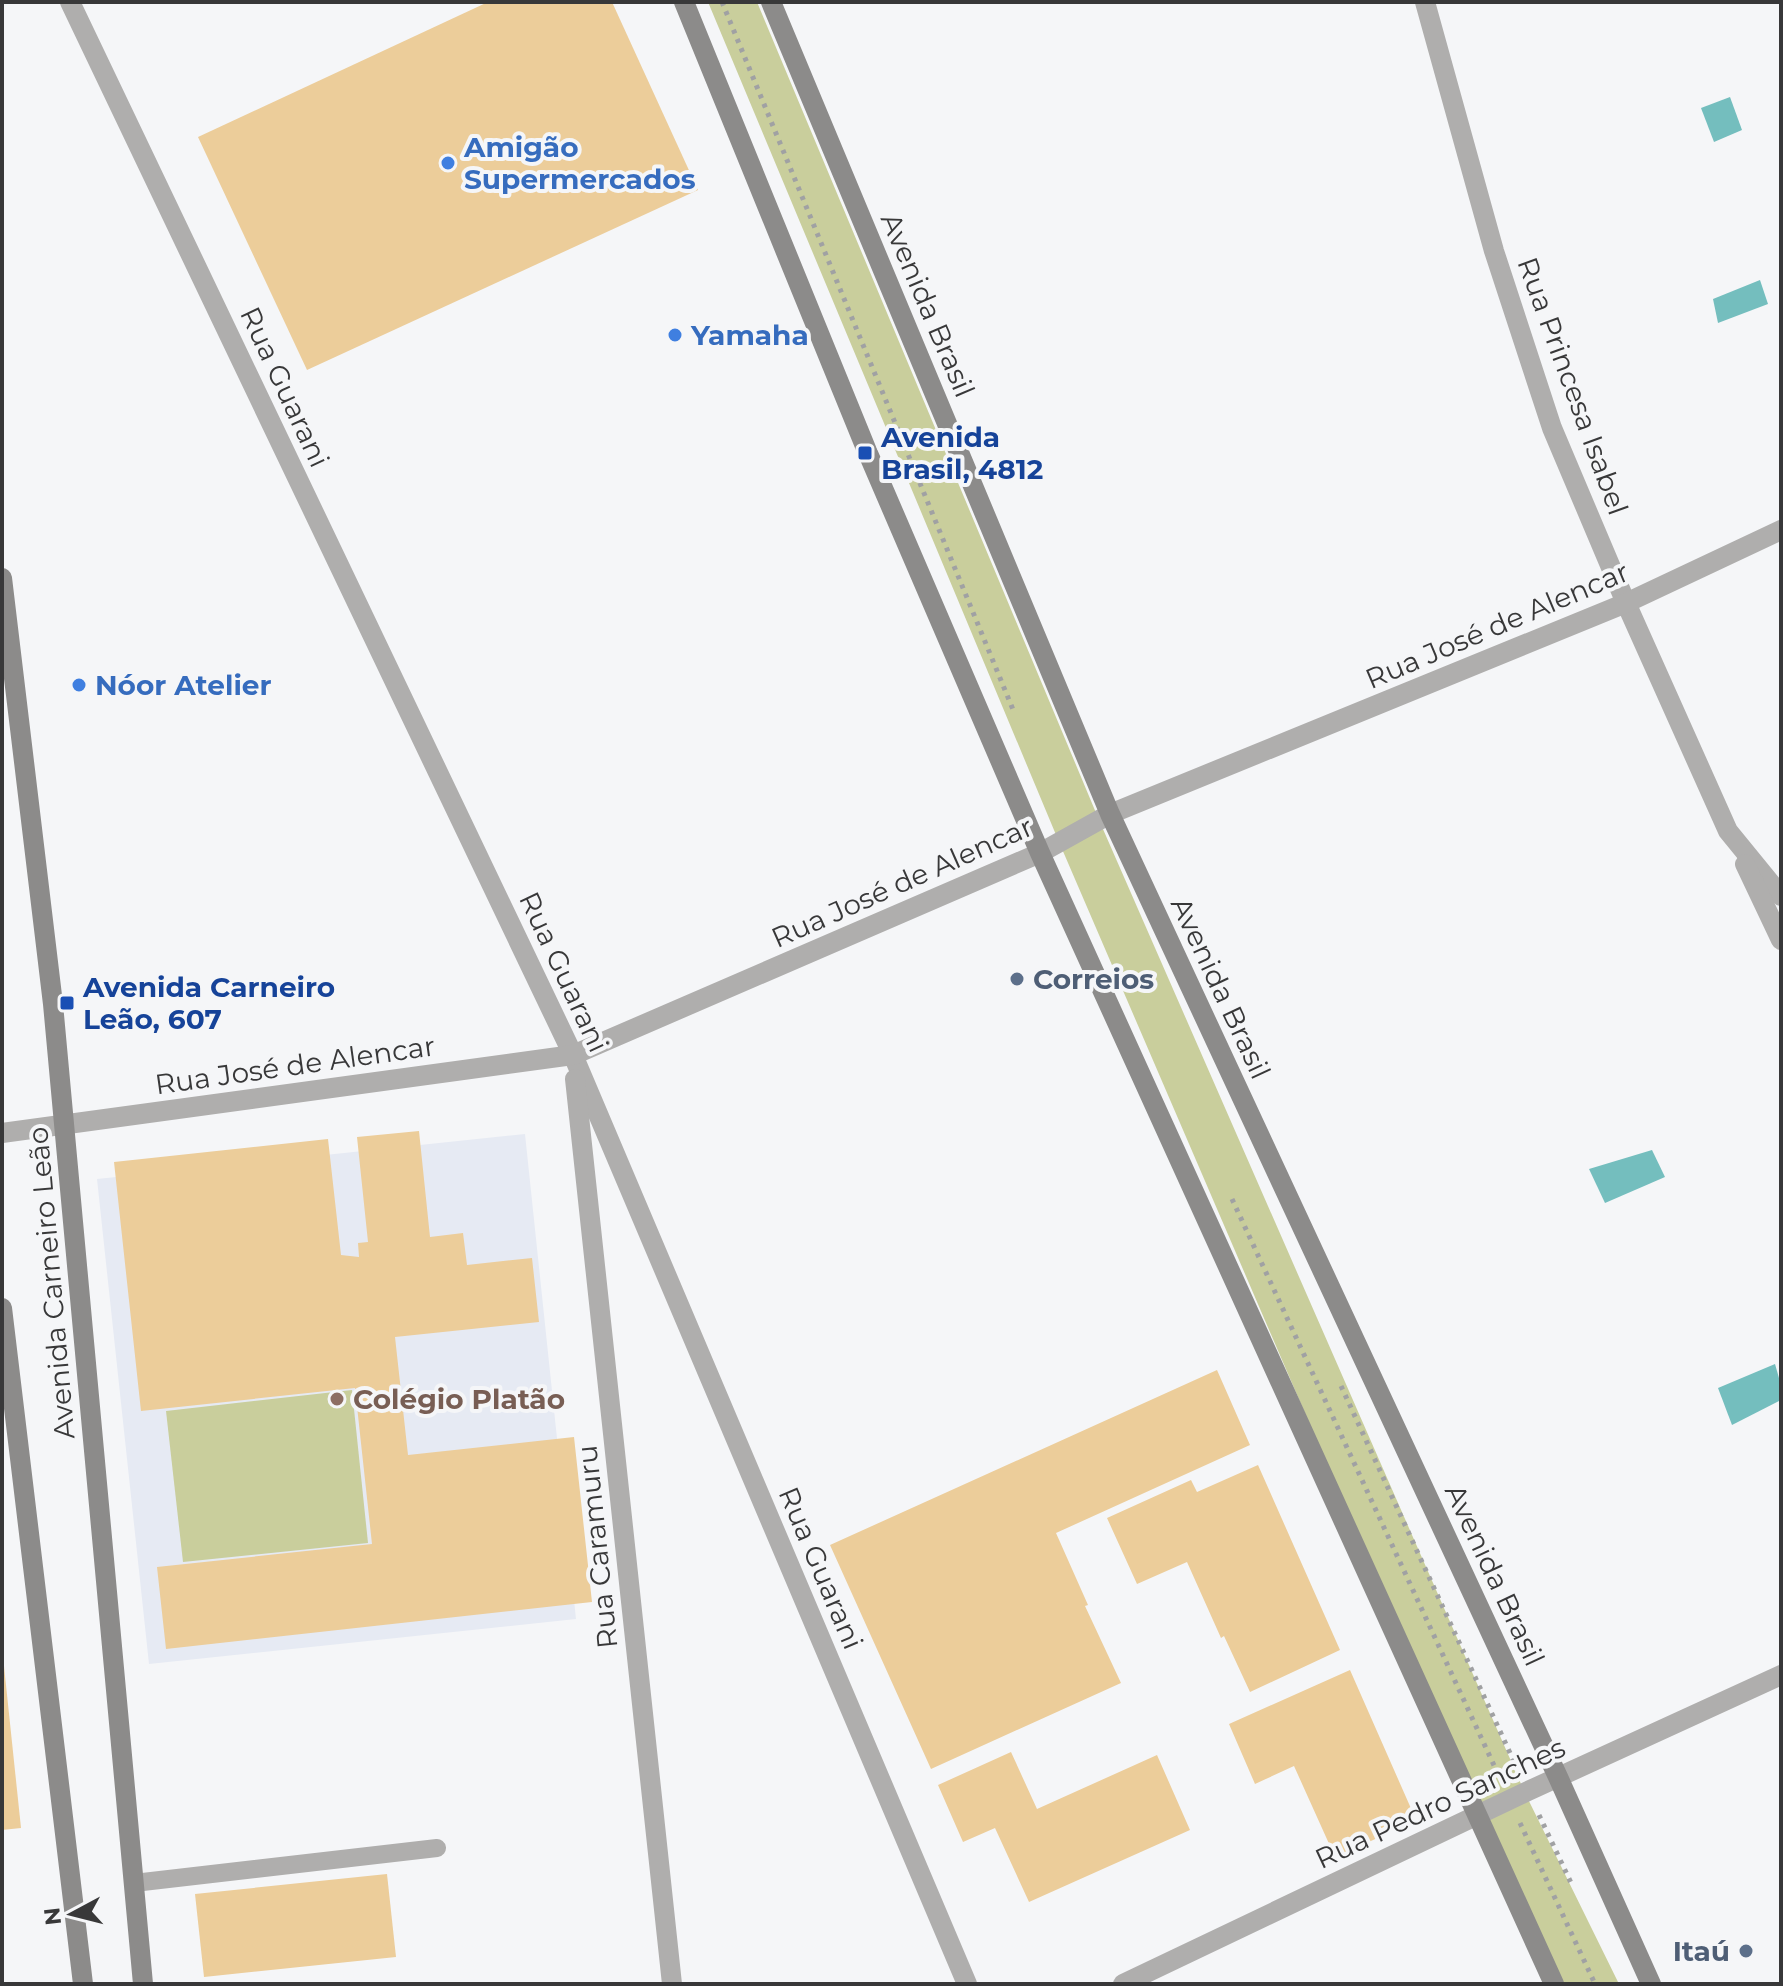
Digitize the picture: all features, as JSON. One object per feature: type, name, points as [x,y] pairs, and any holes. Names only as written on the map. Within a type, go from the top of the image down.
[{"type":"main road","points":[[684,2],[867,451],[1040,853],[1554,1984]]},
{"type":"main road","name":"Avenida Brasil","points":[[771,2],[1110,814],[1558,1777],[1651,1984]]},
{"type":"main road","name":"Avenida Carneiro Leão","points":[[2,578],[9,698],[53,1004],[143,1984]]},
{"type":"main road","name":"Avenida Carneiro Leão","points":[[2,1308],[83,1984]]},
{"type":"street","name":"Rua Guarani","points":[[70,2],[573,1055],[967,1984]]},
{"type":"street","name":"Rua Princesa Isabel","points":[[1425,2],[1494,251],[1552,428],[1728,831],[1781,896]]},
{"type":"street","name":"Rua José de Alencar","points":[[2,1133],[573,1055],[1040,853],[1110,814],[1626,603],[1781,530]]},
{"type":"street","points":[[1728,831],[1781,940]]},
{"type":"street","name":"Rua Caramuru","points":[[573,1055],[672,1984]]},
{"type":"street","name":"Rua Pedro Sanches","points":[[1123,1984],[1558,1777],[1781,1675]]},
{"type":"lane","points":[[134,1883],[437,1848]]},
{"type":"path","points":[[722,2],[1018,721]]},
{"type":"path","points":[[1231,1197],[1595,1984]]},
{"type":"shaded area","name":"Colégio Platão","points":[[525,1134],[576,1619],[149,1664],[97,1179]]},
{"type":"green space","points":[[708,2],[757,2],[1099,820],[1525,1793],[1619,1984],[1561,1984],[1478,1815],[1059,842]]},
{"type":"green space","points":[[352,1390],[368,1543],[183,1562],[166,1411]]},
{"type":"water","points":[[1730,97],[1742,130],[1714,142],[1701,108]]},
{"type":"water","points":[[1760,280],[1768,304],[1718,323],[1713,299]]},
{"type":"water","points":[[1652,1150],[1665,1177],[1605,1203],[1589,1169]]},
{"type":"water","points":[[1775,1364],[1781,1385],[1781,1400],[1732,1425],[1718,1388]]},
{"type":"building","name":"Amigão Supermercados","points":[[488,2],[612,2],[698,190],[307,370],[198,137]]},
{"type":"building","name":"Colégio Platão","points":[[419,1131],[430,1237],[463,1233],[467,1265],[532,1258],[539,1322],[395,1337],[408,1455],[574,1437],[592,1602],[166,1649],[157,1567],[372,1544],[355,1388],[141,1411],[114,1162],[328,1139],[341,1255],[359,1257],[358,1243],[368,1242],[357,1137]]},
{"type":"building","points":[[1217,1370],[1250,1445],[1056,1533],[1088,1605],[1085,1606],[1121,1683],[931,1769],[830,1545]]},
{"type":"building","points":[[1258,1465],[1340,1650],[1250,1692],[1224,1636],[1221,1638],[1187,1562],[1137,1584],[1107,1518],[1191,1480],[1197,1492]]},
{"type":"building","points":[[2,1666],[21,1828],[2,1830]]},
{"type":"building","points":[[1350,1670],[1413,1813],[1409,1824],[1335,1857],[1294,1766],[1255,1784],[1229,1724]]},
{"type":"building","points":[[1011,1752],[1037,1809],[1157,1755],[1190,1830],[1029,1902],[995,1828],[963,1842],[938,1785]]},
{"type":"building","points":[[387,1874],[396,1957],[204,1977],[195,1894]]},
{"type":"place","name":"Amigão Supermercados","points":[[448,163]]},
{"type":"place","name":"Yamaha","points":[[675,335]]},
{"type":"place","name":"Avenida Brasil, 4812","points":[[865,453]]},
{"type":"place","name":"Nóor Atelier","points":[[79,685]]},
{"type":"place","name":"Correios","points":[[1017,979]]},
{"type":"place","name":"Avenida Carneiro Leão, 607","points":[[67,1003]]},
{"type":"place","name":"Colégio Platão","points":[[337,1399]]},
{"type":"place","name":"Itaú","points":[[1746,1951]]}]
